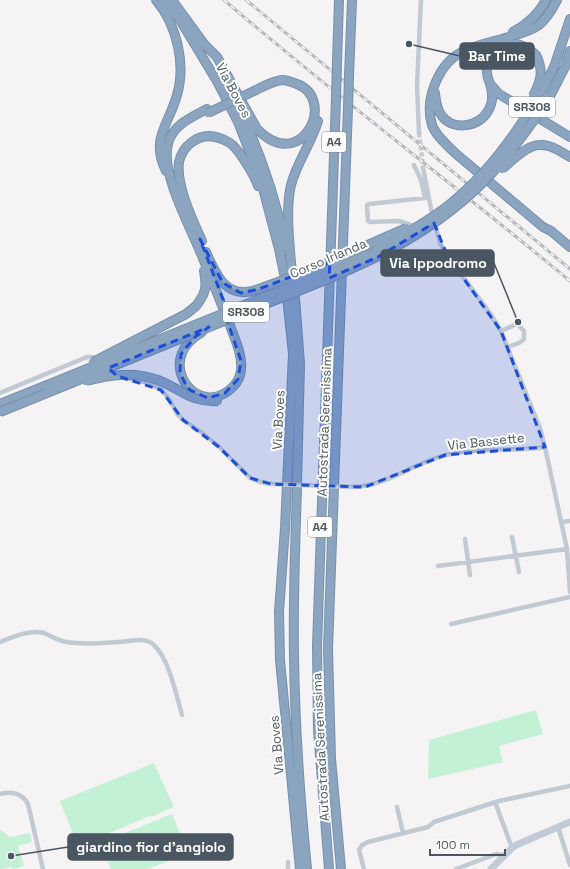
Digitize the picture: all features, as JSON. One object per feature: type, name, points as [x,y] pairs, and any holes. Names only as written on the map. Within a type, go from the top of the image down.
[{"type":"highway","points":[[156,0],[171,27],[180,56],[180,76],[177,95],[161,134],[159,144],[160,156],[202,255],[234,336],[241,361],[241,370],[233,387],[217,399],[208,398],[190,390],[180,373],[181,354],[187,344],[209,327]]},
{"type":"highway","name":"Via Boves","points":[[163,0],[180,20],[218,83],[238,122],[261,181],[281,258],[289,308],[293,354],[285,528],[279,612],[280,660],[300,869]]},
{"type":"highway","name":"Via Boves","points":[[172,0],[201,41],[232,94]]},
{"type":"highway","name":"Autostrada Serenissima","points":[[329,869],[318,730],[317,646],[339,0]]},
{"type":"highway","name":"Autostrada Serenissima","points":[[341,869],[331,760],[328,649],[352,0]]},
{"type":"highway","points":[[501,39],[525,26],[532,20],[540,12],[546,0]]},
{"type":"highway","points":[[557,0],[539,24],[528,31],[463,51],[451,60],[442,70],[434,88],[430,110],[433,126],[442,140],[477,173],[570,247]]},
{"type":"highway","name":"Corso Irlanda","points":[[0,404],[372,253],[411,231],[438,213],[473,183],[506,144],[521,123],[542,91],[554,67],[570,19]]},
{"type":"highway","points":[[173,186],[168,167],[168,144],[171,136],[184,122],[208,111],[255,88],[282,80],[300,85],[307,90],[315,106],[315,112],[311,127],[303,137],[293,142],[284,144],[274,142],[264,136],[258,129],[217,58],[201,41]]},
{"type":"highway","points":[[434,88],[437,108],[447,121],[461,126],[472,124],[486,114],[492,103],[491,85],[486,72],[491,56],[496,50],[509,44],[516,44],[530,50],[536,55],[541,68],[537,87],[506,144]]},
{"type":"highway","name":"Corso Irlanda","points":[[0,412],[306,288],[378,257],[429,227],[454,209],[478,188],[506,158],[548,100],[565,66],[570,51]]},
{"type":"highway","name":"Via Boves","points":[[237,103],[269,180],[282,228],[292,274],[289,202],[291,186],[298,163],[314,135],[320,104],[310,86],[302,80],[292,76],[271,78],[255,88]]},
{"type":"highway","points":[[491,85],[499,94],[570,137]]},
{"type":"highway","points":[[183,193],[174,176],[170,152],[172,142],[181,128],[208,111]]},
{"type":"highway","points":[[62,387],[114,375],[130,374],[158,380],[189,397],[200,400],[228,397],[242,380],[245,370],[244,358],[206,258],[179,180],[179,161],[182,152],[194,141],[204,136],[214,136],[231,143],[250,169],[257,182],[281,258]]},
{"type":"highway","points":[[478,188],[528,147],[540,144],[552,146],[570,157]]},
{"type":"highway","points":[[200,238],[223,283],[231,289],[241,293],[252,292],[363,248],[438,213]]},
{"type":"highway","points":[[45,386],[186,314],[196,306],[204,296],[206,279],[204,267],[193,234]]},
{"type":"highway","name":"Via Boves","points":[[295,298],[300,377],[294,606],[295,683],[298,763],[307,869]]},
{"type":"street","points":[[419,132],[417,85],[421,0]]},
{"type":"street","points":[[414,165],[421,180],[425,198],[369,204],[367,206],[368,221],[399,221],[415,227],[423,227],[434,222]]},
{"type":"street","points":[[423,168],[434,222],[440,243],[447,255],[490,313],[501,331],[534,411],[545,447],[567,549],[570,592]]},
{"type":"street","points":[[501,331],[517,324],[524,331],[524,339],[519,343],[508,346]]},
{"type":"street","name":"Via Bassette","points":[[0,393],[88,357],[93,357],[99,360],[117,376],[146,382],[161,390],[169,398],[183,420],[219,447],[250,478],[271,484],[365,487],[445,455],[462,452],[545,447]]},
{"type":"street","points":[[561,522],[570,522]]},
{"type":"street","points":[[512,537],[519,572]]},
{"type":"street","points":[[465,539],[470,574]]},
{"type":"street","points":[[438,566],[567,549]]},
{"type":"street","points":[[451,624],[570,597]]},
{"type":"street","points":[[0,642],[25,634],[44,633],[59,641],[74,643],[94,644],[138,640],[149,642],[158,649],[169,670],[182,715]]},
{"type":"street","points":[[364,869],[359,850],[362,845],[368,842],[428,827],[434,822],[495,802],[570,786]]},
{"type":"street","points":[[0,794],[10,792],[16,793],[26,800],[43,869]]},
{"type":"street","points":[[495,802],[514,846]]},
{"type":"street","points":[[396,807],[403,833]]},
{"type":"street","points":[[491,869],[514,846],[570,822]]},
{"type":"street","points":[[558,826],[570,862]]},
{"type":"street","points":[[456,869],[496,854],[504,856]]},
{"type":"street","points":[[288,862],[288,869]]},
{"type":"highlighted area","points":[[434,223],[447,255],[501,331],[545,447],[445,455],[365,487],[271,484],[250,478],[219,447],[183,420],[161,390],[117,376],[108,368],[209,327],[196,336],[181,354],[180,373],[185,383],[190,390],[208,398],[225,393],[238,379],[241,361],[227,320],[230,318],[200,239],[223,283],[241,293],[259,289],[330,262],[329,278],[378,257]]},
{"type":"green space","points":[[536,710],[543,734],[499,746],[503,762],[428,779],[429,740]]},
{"type":"green space","points":[[154,763],[174,807],[78,846],[60,801],[132,772],[135,773],[134,771]]},
{"type":"green space","points":[[172,814],[188,853],[148,869],[111,869],[100,843]]},
{"type":"green space","points":[[0,830],[10,837],[30,833],[32,842],[18,846],[24,866],[13,869],[12,867],[0,869]]},
{"type":"tunnel","points":[[232,94],[237,103]]},
{"type":"tunnel","points":[[419,133],[423,168]]},
{"type":"railway","points":[[224,0],[570,281]]},
{"type":"railway","points":[[246,0],[570,269]]},
{"type":"place","name":"Bar Time","points":[[409,44]]},
{"type":"place","name":"Via Ippodromo","points":[[518,322]]},
{"type":"place","name":"giardino fior d'angiolo","points":[[11,856]]}]
